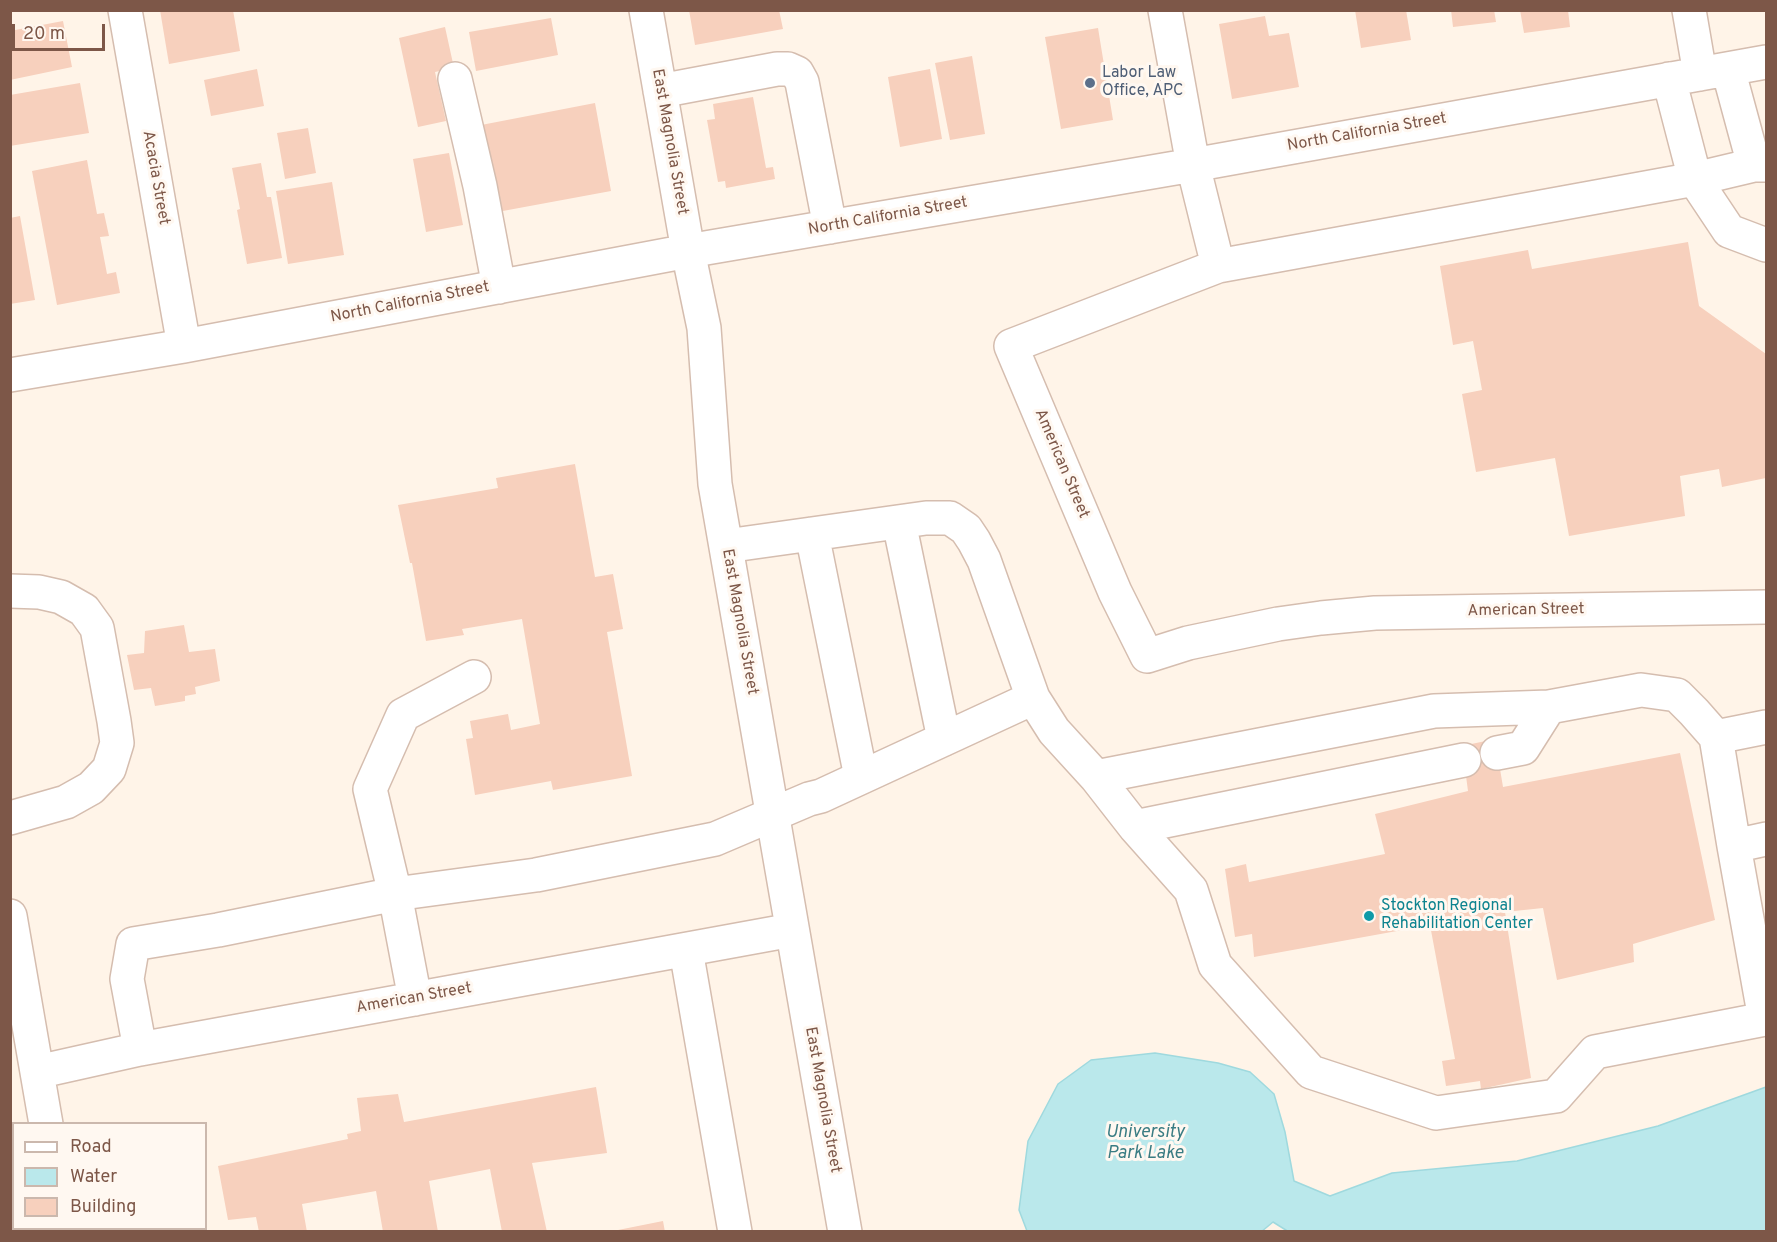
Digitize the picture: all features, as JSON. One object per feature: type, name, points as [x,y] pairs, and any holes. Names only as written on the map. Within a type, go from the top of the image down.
[{"type":"street","name":"Acacia Street","points":[[125,10],[184,346]]},
{"type":"street","name":"East Magnolia Street","points":[[646,10],[688,251],[704,328],[715,484],[845,1232]]},
{"type":"street","points":[[1165,10],[1193,165],[1218,266]]},
{"type":"street","points":[[1689,10],[1699,74],[1695,179],[1729,231],[1767,244]]},
{"type":"street","name":"North California Street","points":[[10,375],[184,346],[688,251],[1193,165],[1767,62]]},
{"type":"street","points":[[660,91],[777,69],[789,69],[797,73],[802,82],[830,227]]},
{"type":"street","points":[[1699,74],[1760,165]]},
{"type":"street","points":[[454,79],[480,186],[499,287]]},
{"type":"street","name":"American Street","points":[[1760,165],[1695,179],[1218,266],[1011,346],[1115,592],[1147,656],[1188,643],[1278,624],[1375,613],[1767,607]]},
{"type":"street","points":[[726,546],[926,518],[950,518],[966,529],[984,560],[1032,698],[1054,730],[1191,890],[1215,965],[1311,1072],[1436,1113],[1556,1096],[1595,1052],[1766,1018],[1758,926],[1734,846],[1716,737],[1677,695],[1641,690],[1549,707],[1434,711],[1096,777]]},
{"type":"street","points":[[899,522],[944,739]]},
{"type":"street","points":[[812,534],[861,777]]},
{"type":"street","points":[[10,591],[39,592],[61,597],[84,610],[97,628],[117,743],[109,769],[91,788],[66,802],[10,818]]},
{"type":"street","points":[[415,999],[395,894],[370,789],[403,715],[474,677]]},
{"type":"street","points":[[140,1049],[127,980],[133,944],[218,930],[395,894],[536,875],[715,838],[821,796],[1032,698]]},
{"type":"street","points":[[1497,753],[1523,748],[1549,707]]},
{"type":"street","points":[[1716,737],[1767,727]]},
{"type":"street","points":[[1135,827],[1464,760]]},
{"type":"street","points":[[1734,846],[1767,839]]},
{"type":"street","points":[[10,916],[46,1122]]},
{"type":"street","name":"American Street","points":[[37,1072],[140,1049],[792,930]]},
{"type":"street","points":[[686,950],[697,1001],[735,1232]]},
{"type":"water","name":"University Park Lake","points":[[1155,1053],[1218,1063],[1250,1072],[1274,1094],[1285,1132],[1294,1181],[1330,1196],[1392,1173],[1517,1161],[1658,1126],[1766,1087],[1766,1231],[1289,1232],[1273,1222],[1261,1232],[1027,1231],[1019,1210],[1028,1141],[1058,1084],[1091,1060]]},
{"type":"building","points":[[160,10],[233,10],[240,51],[169,64]]},
{"type":"building","points":[[689,10],[779,10],[783,29],[695,45]]},
{"type":"building","points":[[1355,10],[1406,10],[1411,40],[1361,48]]},
{"type":"building","points":[[1451,10],[1494,10],[1496,22],[1453,27]]},
{"type":"building","points":[[1520,10],[1568,10],[1570,27],[1524,33]]},
{"type":"building","points":[[1265,16],[1269,36],[1289,33],[1299,87],[1232,99],[1219,24]]},
{"type":"building","points":[[551,18],[558,55],[476,71],[469,32]]},
{"type":"building","points":[[63,21],[72,67],[10,80],[10,31]]},
{"type":"building","points":[[445,27],[454,68],[435,72],[446,121],[418,127],[399,38]]},
{"type":"building","points":[[1098,28],[1113,120],[1061,129],[1045,37]]},
{"type":"building","points":[[972,56],[985,134],[950,140],[935,63]]},
{"type":"building","points":[[257,69],[264,106],[211,116],[204,80]]},
{"type":"building","points":[[930,69],[942,139],[900,147],[888,77]]},
{"type":"building","points":[[80,83],[89,133],[10,146],[10,95]]},
{"type":"building","points":[[753,97],[766,168],[773,167],[775,179],[726,188],[725,181],[718,182],[707,120],[715,119],[713,104]]},
{"type":"building","points":[[595,103],[611,191],[492,213],[476,126]]},
{"type":"building","points":[[308,128],[316,173],[285,179],[277,133]]},
{"type":"building","points":[[449,153],[463,225],[426,232],[413,159]]},
{"type":"building","points":[[87,160],[97,214],[104,213],[109,236],[100,237],[107,274],[116,272],[120,293],[57,305],[32,171]]},
{"type":"building","points":[[261,163],[267,197],[271,197],[282,258],[247,264],[232,168]]},
{"type":"building","points":[[332,182],[344,255],[288,264],[276,191]]},
{"type":"building","points":[[20,216],[35,300],[10,304],[10,218]]},
{"type":"building","points":[[1688,242],[1699,306],[1766,354],[1766,478],[1722,487],[1719,469],[1680,476],[1685,516],[1569,536],[1555,458],[1476,472],[1462,394],[1482,390],[1473,341],[1453,345],[1440,266],[1528,250],[1532,269]]},
{"type":"building","points":[[575,464],[595,577],[613,574],[623,629],[607,632],[632,776],[553,790],[551,781],[475,795],[466,739],[473,738],[470,721],[508,714],[511,730],[540,724],[522,619],[462,629],[464,635],[426,641],[412,563],[410,563],[398,505],[498,488],[496,478]]},
{"type":"building","points":[[184,625],[189,652],[215,649],[220,681],[195,687],[196,694],[185,696],[185,701],[155,706],[151,688],[134,690],[127,655],[144,653],[145,631]]},
{"type":"building","name":"Stockton Regional Rehabilitation Center","points":[[1495,739],[1503,787],[1680,753],[1715,920],[1633,944],[1634,962],[1557,980],[1543,908],[1505,912],[1531,1078],[1481,1089],[1480,1081],[1446,1086],[1442,1061],[1455,1059],[1430,925],[1254,957],[1252,934],[1235,937],[1225,869],[1246,864],[1249,882],[1385,854],[1375,814],[1468,791],[1462,746]]},
{"type":"building","points":[[596,1087],[607,1153],[532,1163],[547,1232],[502,1232],[490,1169],[429,1181],[438,1232],[383,1232],[376,1191],[302,1204],[307,1232],[259,1232],[256,1217],[228,1220],[218,1166],[348,1139],[347,1134],[361,1131],[357,1098],[398,1094],[404,1122]]},
{"type":"building","points":[[663,1221],[665,1232],[618,1232],[618,1230]]},
{"type":"place","name":"Labor Law Office, APC","points":[[1090,83]]},
{"type":"place","name":"Stockton Regional Rehabilitation Center","points":[[1369,916]]}]
